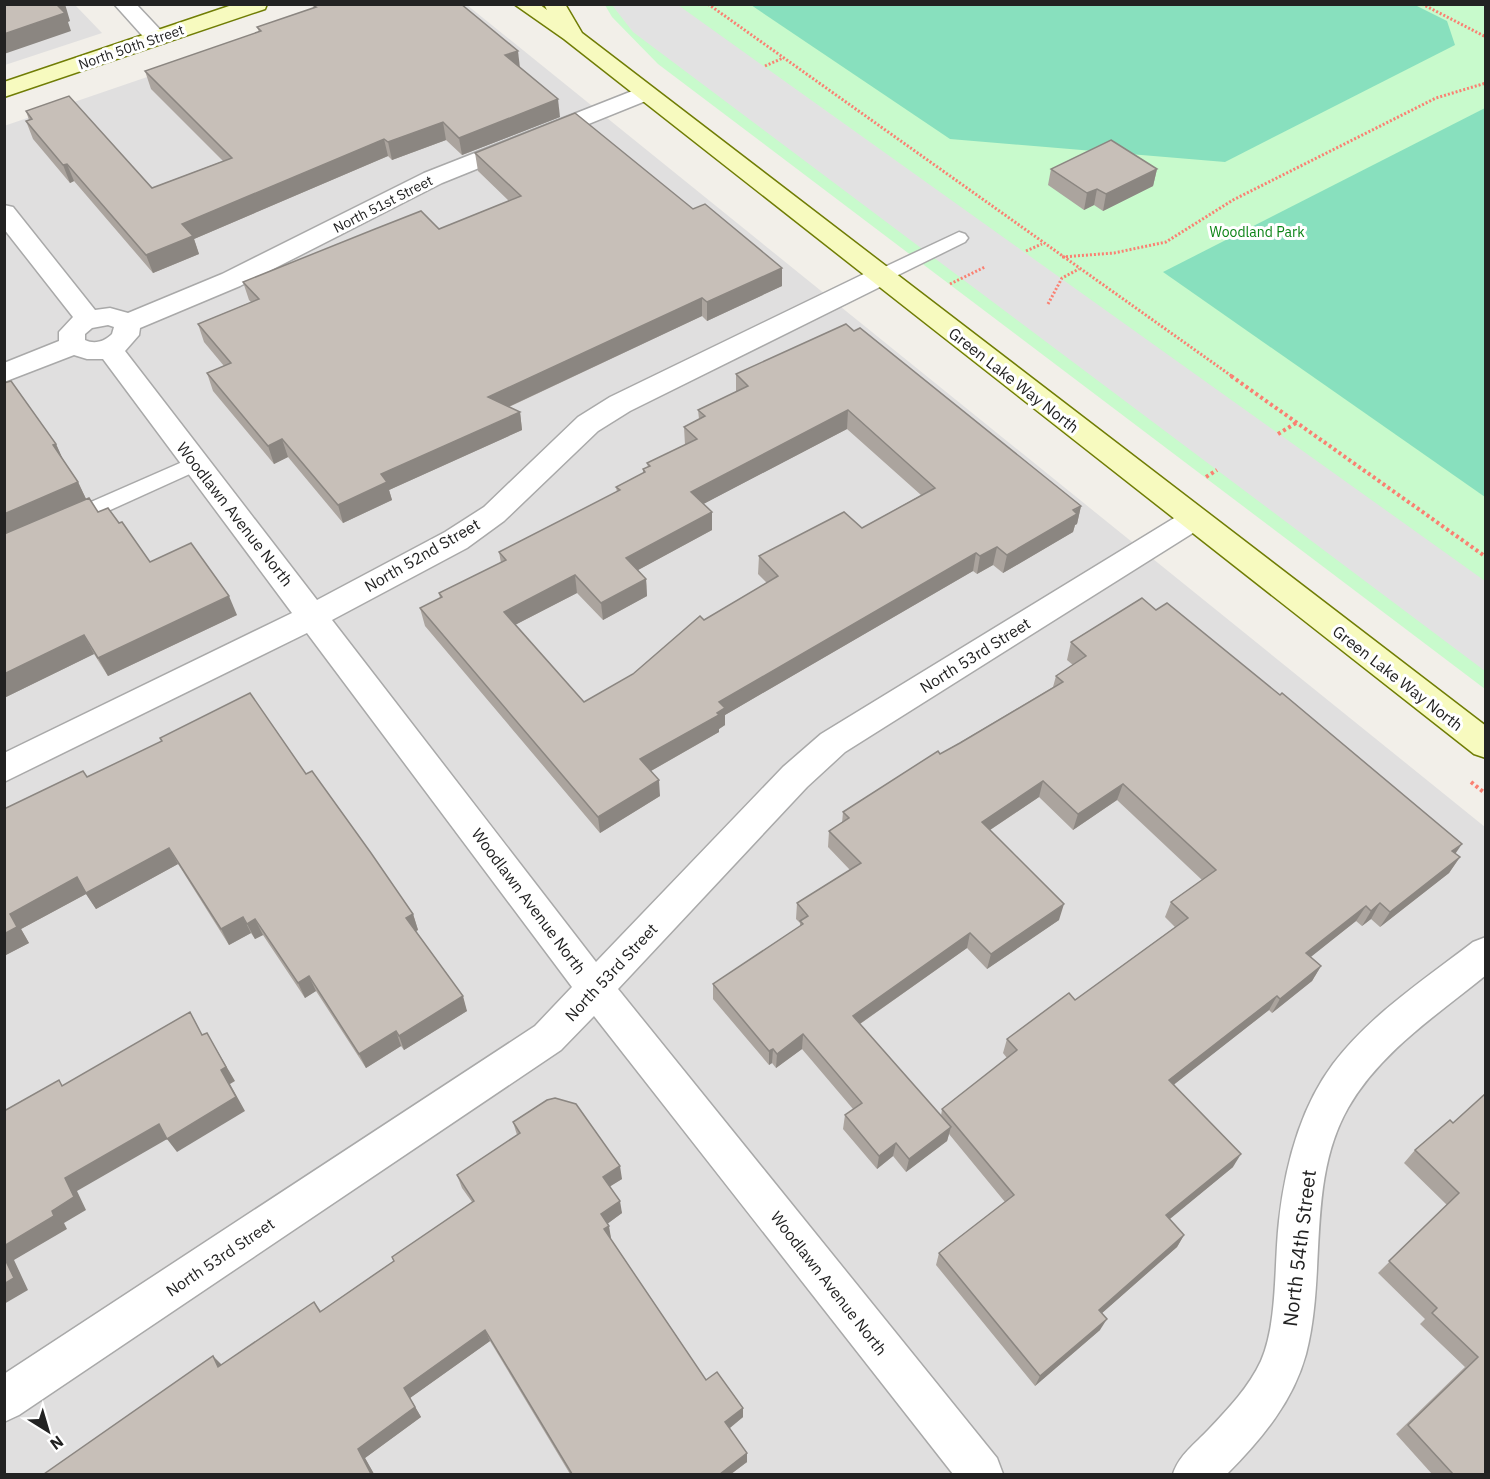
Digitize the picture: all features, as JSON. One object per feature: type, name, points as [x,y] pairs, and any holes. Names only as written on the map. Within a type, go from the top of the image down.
[{"type":"main road","name":"North 50th Street","points":[[4,90],[257,4]]},
{"type":"main road","points":[[524,4],[574,37]]},
{"type":"main road","name":"Green Lake Way North","points":[[554,4],[574,37],[1485,746]]},
{"type":"street","points":[[124,4],[157,38]]},
{"type":"street","name":"North 51st Street","points":[[117,336],[433,178],[645,93]]},
{"type":"street","points":[[4,212],[88,320]]},
{"type":"street","name":"North 52nd Street","points":[[4,769],[313,616],[465,533],[494,514],[588,424],[620,404],[881,276]]},
{"type":"street","points":[[110,316],[117,336],[84,351],[74,345],[70,338],[72,332],[88,320],[110,316]]},
{"type":"street","name":"Woodlawn Avenue North","points":[[117,336],[196,463],[596,989],[981,1474]]},
{"type":"street","points":[[4,373],[74,345]]},
{"type":"street","name":"North 53rd Street","points":[[4,1400],[549,1038],[795,777],[833,743],[1194,519]]},
{"type":"street","name":"North 54th Street","points":[[1195,1474],[1250,1416],[1280,1367],[1292,1315],[1301,1207],[1311,1153],[1334,1096],[1366,1053],[1485,953]]},
{"type":"lane","points":[[881,276],[959,238]]},
{"type":"lane","points":[[46,530],[196,463]]},
{"type":"path","points":[[708,4],[1042,244],[1485,557]]},
{"type":"path","points":[[1422,4],[1485,37]]},
{"type":"path","points":[[765,66],[783,58]]},
{"type":"path","points":[[1062,257],[1114,253],[1166,242],[1233,200],[1436,98],[1485,83]]},
{"type":"path","points":[[1026,251],[1042,244]]},
{"type":"path","points":[[950,284],[985,267]]},
{"type":"path","points":[[1048,304],[1062,278],[1079,270]]},
{"type":"path","points":[[1278,434],[1296,423]]},
{"type":"path","points":[[1206,477],[1217,470]]},
{"type":"shaded area","points":[[4,5],[75,5],[102,33],[5,65]]},
{"type":"shaded area","points":[[358,5],[467,5],[1485,827],[1485,1474],[5,1474],[4,126]]},
{"type":"shaded area","points":[[612,5],[678,5],[1485,581],[1485,671],[633,32]]},
{"type":"green space","name":"Woodland Park","points":[[605,5],[1485,5],[1485,689],[658,64],[612,17]]},
{"type":"green space","points":[[751,5],[1415,5],[1447,21],[1455,45],[1225,162],[950,139]]},
{"type":"green space","points":[[1485,108],[1485,497],[1163,272]]},
{"type":"building","points":[[4,4],[61,4],[57,5],[65,13],[4,34]]},
{"type":"building","points":[[317,4],[461,4],[518,51],[505,55],[558,99],[459,138],[443,122],[388,142],[384,139],[182,224],[193,236],[146,255],[67,164],[63,165],[26,121],[32,119],[26,111],[69,96],[152,188],[232,158],[145,71],[261,31],[257,27],[316,7],[314,6]]},
{"type":"building","points":[[575,113],[693,209],[705,204],[782,268],[707,302],[702,298],[488,397],[520,412],[381,474],[387,482],[338,505],[282,439],[268,446],[207,373],[231,363],[198,324],[259,299],[243,282],[375,229],[421,211],[439,229],[521,196],[475,153]]},
{"type":"building","points":[[1111,140],[1157,169],[1106,194],[1097,189],[1087,193],[1051,169]]},
{"type":"building","points":[[846,324],[854,331],[860,328],[1081,506],[1073,510],[1077,514],[1007,555],[997,547],[980,556],[976,553],[719,702],[725,708],[717,713],[719,715],[640,759],[659,780],[598,817],[420,608],[442,597],[439,593],[506,560],[499,552],[620,490],[616,487],[645,472],[643,469],[650,466],[647,463],[697,439],[684,427],[705,416],[698,410],[748,386],[736,374]],"holes":[[[848,410],[935,488],[862,528],[844,512],[759,556],[778,576],[704,620],[700,616],[633,674],[584,702],[504,612],[575,575],[601,603],[646,579],[626,558],[712,512],[691,492]]]},
{"type":"building","points":[[11,381],[56,444],[53,445],[78,482],[4,514],[4,383]]},
{"type":"building","points":[[89,498],[98,512],[108,508],[119,523],[122,522],[150,562],[191,543],[229,596],[98,658],[84,635],[4,674],[4,534]]},
{"type":"building","points":[[1142,598],[1156,610],[1167,603],[1280,695],[1282,693],[1462,844],[1452,851],[1460,857],[1390,912],[1380,903],[1371,911],[1366,906],[1306,953],[1321,966],[1280,999],[1277,996],[1169,1080],[1241,1154],[1166,1215],[1184,1235],[1099,1310],[1107,1319],[1040,1376],[939,1253],[1014,1195],[942,1109],[1017,1050],[1007,1039],[1069,993],[1075,1000],[1188,918],[1171,902],[1216,870],[1123,784],[1078,814],[1043,781],[982,822],[1064,904],[991,954],[970,933],[853,1016],[951,1127],[909,1159],[896,1143],[879,1156],[845,1115],[862,1103],[803,1034],[777,1054],[773,1049],[769,1051],[713,984],[803,924],[800,921],[808,916],[797,903],[861,863],[829,831],[849,818],[843,812],[938,751],[940,754],[960,743],[1063,682],[1056,676],[1086,656],[1071,642]]},
{"type":"building","points":[[250,693],[306,774],[312,771],[371,853],[413,914],[406,918],[463,996],[399,1036],[396,1031],[359,1054],[309,976],[298,983],[255,919],[247,924],[243,917],[221,929],[169,848],[86,893],[77,877],[10,914],[17,927],[4,934],[4,809],[83,771],[87,777],[162,741],[160,738]]},
{"type":"building","points":[[190,1012],[202,1035],[207,1033],[226,1067],[221,1070],[236,1097],[167,1139],[159,1124],[65,1178],[74,1197],[52,1211],[54,1216],[4,1246],[4,1111],[59,1080],[62,1086]]},
{"type":"building","points":[[1485,1094],[1485,1474],[1453,1474],[1408,1425],[1478,1357],[1432,1313],[1437,1308],[1389,1261],[1459,1193],[1415,1150],[1450,1120],[1453,1123]]},
{"type":"building","points":[[555,1098],[576,1104],[620,1166],[603,1177],[620,1201],[601,1214],[609,1226],[604,1229],[706,1380],[717,1372],[743,1408],[725,1422],[747,1453],[720,1474],[572,1474],[485,1330],[404,1388],[415,1407],[358,1449],[371,1474],[44,1474],[213,1356],[218,1367],[314,1302],[320,1312],[394,1261],[392,1257],[474,1201],[457,1175],[520,1133],[513,1122],[547,1100]]},
{"type":"building","points":[[4,1257],[14,1278],[4,1284]]}]
